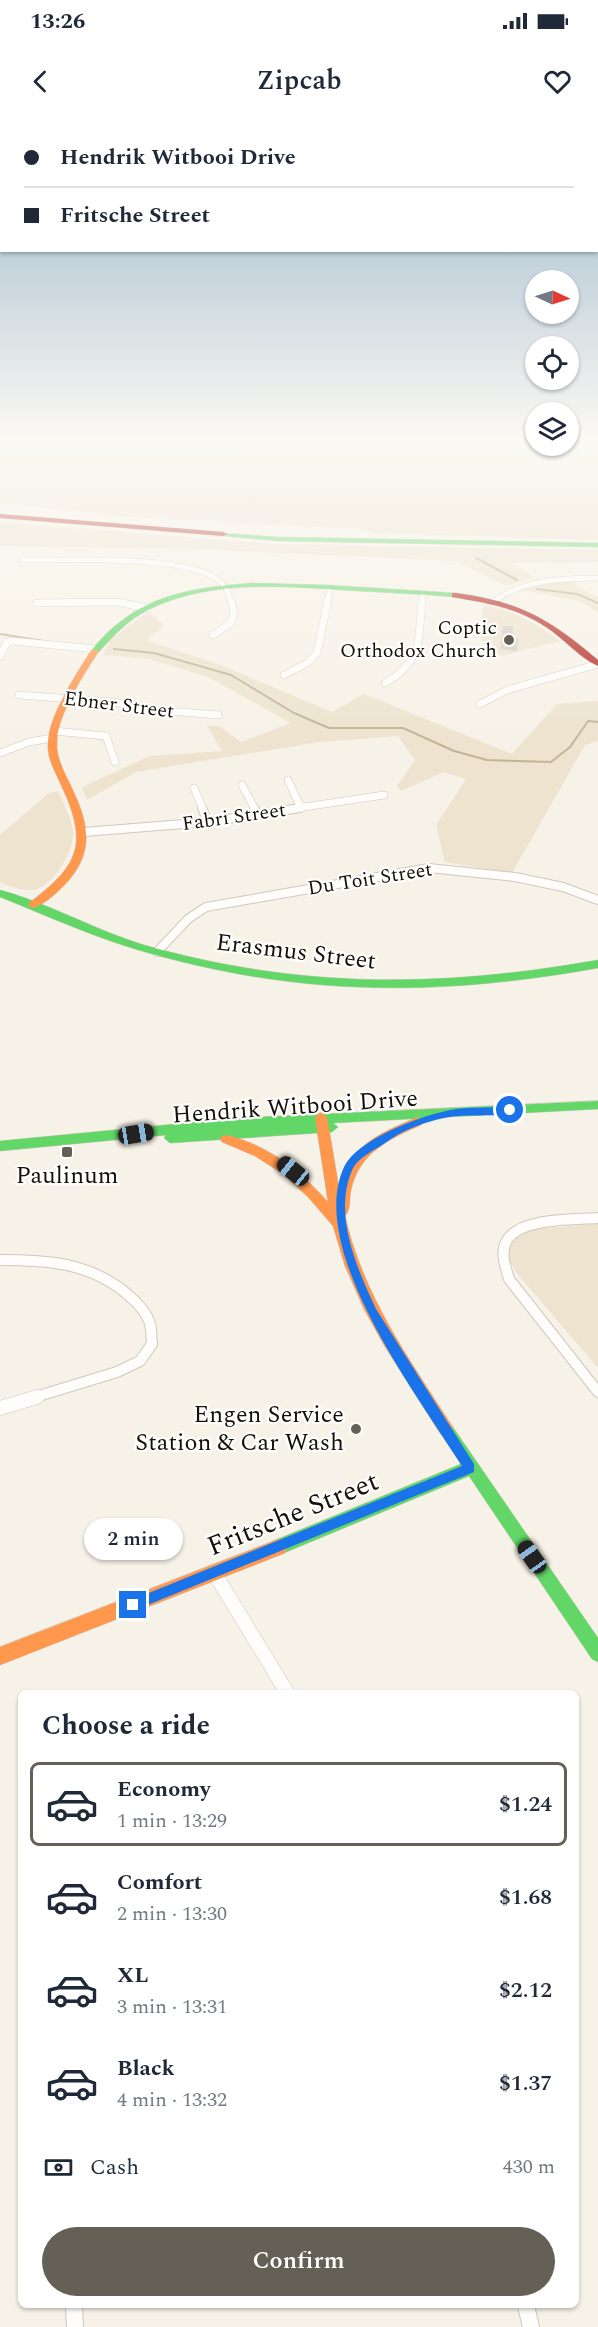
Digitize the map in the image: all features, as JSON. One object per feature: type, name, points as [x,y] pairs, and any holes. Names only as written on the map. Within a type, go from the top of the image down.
[{"type":"main road","points":[[278,539],[598,545]]},
{"type":"main road","points":[[33,905],[70,874],[80,857],[84,832],[61,776],[53,735],[96,649],[110,632],[147,608],[188,594],[225,587],[268,584],[423,594],[494,602],[544,620],[598,664]]},
{"type":"main road","name":"Erasmus Street","points":[[0,893],[94,932],[157,952],[270,976],[388,986],[483,984],[551,975],[598,964]]},
{"type":"main road","name":"Hendrik Witbooi Drive","points":[[0,1146],[113,1137],[158,1130],[598,1105]]},
{"type":"main road","name":"Hendrik Witbooi Drive","points":[[113,1137],[158,1139],[216,1136],[322,1122],[417,1122],[443,1114]]},
{"type":"main road","points":[[322,1122],[332,1196],[359,1284],[372,1312],[470,1468],[598,1653]]},
{"type":"main road","points":[[342,1231],[342,1194],[349,1167],[372,1145],[417,1122]]},
{"type":"main road","points":[[216,1136],[260,1149],[284,1163],[318,1197],[342,1231]]},
{"type":"main road","name":"Fritsche Street","points":[[0,1656],[215,1574],[470,1468]]},
{"type":"street","points":[[22,560],[169,564],[201,571],[225,587],[234,606],[234,620],[226,629],[213,635]]},
{"type":"street","points":[[494,602],[512,589],[533,582],[598,578]]},
{"type":"street","points":[[284,675],[307,663],[318,653],[330,588]]},
{"type":"street","points":[[385,683],[403,673],[416,656],[423,594]]},
{"type":"street","points":[[37,603],[117,602],[147,608]]},
{"type":"street","points":[[0,656],[8,642],[12,641],[96,649]]},
{"type":"street","points":[[480,704],[507,690],[598,664]]},
{"type":"street","name":"Ebner Street","points":[[19,695],[122,703],[155,710],[218,715]]},
{"type":"street","points":[[0,753],[53,735],[106,735],[115,762]]},
{"type":"street","points":[[288,780],[301,808]]},
{"type":"street","points":[[242,785],[258,815]]},
{"type":"street","points":[[194,788],[208,822]]},
{"type":"street","name":"Fabri Street","points":[[84,832],[208,822],[384,795]]},
{"type":"street","name":"Du Toit Street","points":[[157,952],[188,920],[206,908],[429,868],[451,868],[564,886],[598,900]]},
{"type":"street","points":[[598,1218],[535,1223],[521,1227],[510,1234],[502,1251],[503,1265],[509,1279],[598,1392]]},
{"type":"street","points":[[0,1260],[60,1262],[91,1272],[133,1300],[149,1321],[152,1344],[140,1360],[117,1372],[0,1408]]},
{"type":"street","points":[[215,1574],[286,1690]]},
{"type":"street","points":[[74,2308],[75,2327]]},
{"type":"street","points":[[526,2308],[531,2327]]},
{"type":"shaded area","points":[[0,539],[211,539],[273,544],[598,550],[598,562],[510,563],[534,577],[507,586],[456,561],[195,549],[0,546]]},
{"type":"shaded area","points":[[575,581],[578,588],[598,597],[598,613],[580,601],[521,590],[531,585]]},
{"type":"shaded area","points":[[483,605],[523,618],[560,641],[502,656],[480,638]]},
{"type":"shaded area","points":[[149,611],[164,626],[146,640],[218,664],[332,712],[364,694],[512,754],[557,704],[598,701],[598,741],[585,745],[512,873],[445,862],[436,825],[466,779],[444,772],[401,791],[397,786],[415,760],[398,736],[319,742],[136,772],[87,800],[82,787],[150,756],[222,751],[207,726],[219,726],[241,742],[291,723],[208,677],[149,659],[103,655],[110,640]]},
{"type":"shaded area","points":[[58,791],[69,816],[73,839],[67,856],[57,873],[44,886],[32,890],[23,890],[0,882],[0,835],[49,793]]},
{"type":"shaded area","points":[[598,1224],[598,1368],[520,1277],[502,1251],[523,1232],[533,1229]]},
{"type":"building","name":"Coptic Orthodox Church","points":[[503,626],[513,626],[513,638],[518,638],[517,651],[500,649]]},
{"type":"waterway","points":[[476,558],[517,580]]},
{"type":"waterway","points":[[537,589],[577,594],[598,603]]},
{"type":"waterway","points":[[0,634],[44,641]]},
{"type":"waterway","points":[[114,649],[154,653],[231,675],[294,713],[329,728],[403,728],[454,751],[487,760],[551,762],[570,747],[588,721],[598,722]]},
{"type":"traffic: fast","points":[[278,539],[598,545]]},
{"type":"traffic: fast","points":[[95,651],[118,625],[147,607],[180,595],[216,588],[290,585],[455,595]]},
{"type":"traffic: fast","points":[[0,893],[87,929],[140,947],[254,974],[311,981],[368,985],[425,985],[540,974],[598,964]]},
{"type":"traffic: fast","points":[[0,1146],[238,1123],[598,1105]]},
{"type":"traffic: fast","points":[[170,1138],[332,1127]]},
{"type":"traffic: fast","points":[[445,1428],[598,1653]]},
{"type":"traffic: fast","points":[[279,1547],[470,1468]]},
{"type":"traffic: slow","points":[[33,905],[63,880],[79,856],[82,842],[81,827],[55,761],[52,742],[53,733],[63,709],[95,651]]},
{"type":"traffic: slow","points":[[321,1117],[331,1182],[352,1266],[369,1305],[389,1341],[445,1428]]},
{"type":"traffic: slow","points":[[342,1212],[348,1177],[362,1154],[385,1137],[417,1122]]},
{"type":"traffic: slow","points":[[226,1139],[259,1152],[288,1170],[324,1206],[335,1221]]},
{"type":"traffic: slow","points":[[0,1656],[279,1547]]},
{"type":"traffic: jam","points":[[455,595],[499,602],[517,608],[549,625],[598,664]]},
{"type":"place","name":"Coptic Orthodox Church","points":[[509,640]]},
{"type":"place","name":"Paulinum","points":[[67,1152]]},
{"type":"place","name":"Engen Service Station & Car Wash","points":[[356,1429]]},
{"type":"route","points":[[133,1605],[370,1511],[470,1468],[372,1312],[359,1284],[342,1231],[342,1194],[349,1167],[357,1157],[394,1132],[443,1114],[510,1110]]}]
